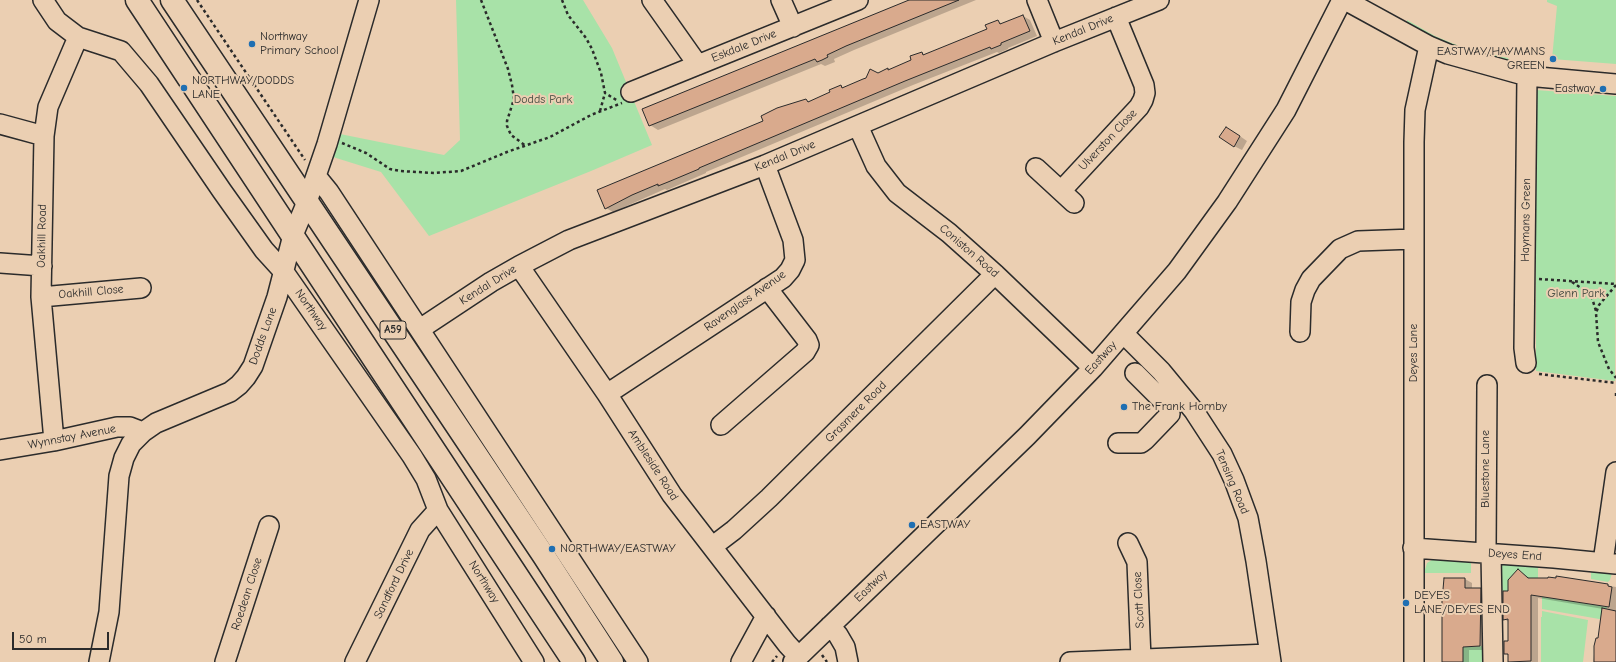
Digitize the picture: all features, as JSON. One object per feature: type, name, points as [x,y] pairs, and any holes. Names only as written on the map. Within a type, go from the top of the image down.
[{"type":"highway","name":"A59","points":[[138,0],[574,662]]},
{"type":"highway","name":"A59","points":[[172,0],[544,556],[612,662]]},
{"type":"highway","points":[[307,202],[306,214],[312,233],[366,320],[374,358]]},
{"type":"street","name":"Northway","points":[[42,0],[58,21],[78,36],[121,51],[149,84],[264,250],[284,272],[412,456],[426,479],[438,510],[534,662]]},
{"type":"street","name":"Dodds Lane","points":[[99,662],[109,612],[119,476],[124,458],[131,444],[143,432],[156,423],[230,392],[246,377],[261,344],[277,297],[293,235],[316,176],[369,0]]},
{"type":"street","points":[[652,0],[698,64]]},
{"type":"street","points":[[781,0],[793,27]]},
{"type":"street","name":"Eskdale Drive","points":[[630,92],[858,0]]},
{"type":"street","points":[[1037,0],[1054,42]]},
{"type":"street","name":"Kendal Drive","points":[[420,330],[491,282],[569,240],[765,165],[1054,42],[1159,0]]},
{"type":"street","name":"Eastway","points":[[796,659],[1027,436],[1124,334],[1180,266],[1254,162],[1286,110],[1342,0]]},
{"type":"street","points":[[1345,0],[1429,46],[1448,54],[1528,76],[1616,84]]},
{"type":"street","name":"Ulverston Close","points":[[1036,168],[1067,197],[1143,100],[1145,93],[1144,85],[1116,17]]},
{"type":"street","name":"Oakhill Road","points":[[54,441],[41,297],[44,136],[48,107],[78,36]]},
{"type":"street","name":"Deyes Lane","points":[[1414,662],[1413,548],[1415,110],[1429,46]]},
{"type":"street","name":"Haymans Green","points":[[1528,76],[1524,348],[1533,368]]},
{"type":"street","points":[[0,124],[44,136]]},
{"type":"street","name":"Coniston Road","points":[[858,126],[876,166],[888,183],[903,198],[949,233],[995,274],[1093,368]]},
{"type":"street","name":"Ravenglass Avenue","points":[[607,394],[783,278],[790,270],[795,260],[793,240],[765,165]]},
{"type":"street","points":[[316,176],[329,192],[638,662]]},
{"type":"street","points":[[1300,332],[1301,302],[1305,290],[1311,279],[1340,249],[1358,241],[1414,239]]},
{"type":"street","points":[[0,263],[42,266]]},
{"type":"street","name":"Ambleside Road","points":[[519,266],[607,394],[672,495],[766,616],[796,659]]},
{"type":"street","name":"Grasmere Road","points":[[713,546],[734,530],[770,498],[995,274]]},
{"type":"street","name":"Oakhill Close","points":[[41,297],[141,288]]},
{"type":"street","points":[[721,425],[806,352],[809,345],[807,340],[768,288]]},
{"type":"street","name":"Tensing Road","points":[[1124,334],[1169,393],[1194,411],[1222,454],[1234,480],[1248,518],[1261,591],[1270,658]]},
{"type":"street","points":[[1118,443],[1141,443],[1170,414],[1169,393],[1135,373]]},
{"type":"street","name":"Bluestone Lane","points":[[1487,385],[1489,553],[1493,662]]},
{"type":"street","name":"Wynnstay Avenue","points":[[0,450],[54,441],[117,427],[130,427],[143,432]]},
{"type":"street","points":[[1610,563],[1616,472]]},
{"type":"street","name":"Sandford Drive","points":[[355,662],[420,530],[438,510]]},
{"type":"street","name":"Roedean Close","points":[[225,662],[269,526]]},
{"type":"street","name":"Scott Close","points":[[1128,543],[1137,562],[1141,659]]},
{"type":"street","name":"Deyes End","points":[[1413,548],[1610,563]]},
{"type":"street","points":[[741,662],[766,616]]},
{"type":"street","points":[[830,626],[838,635],[845,647],[848,662]]},
{"type":"street","points":[[1070,662],[1141,659],[1270,658]]},
{"type":"path","points":[[197,0],[316,176]]},
{"type":"path","points":[[480,0],[508,69],[512,85],[514,98],[506,126],[511,135],[526,146]]},
{"type":"path","points":[[562,0],[568,15],[586,38],[592,49],[601,74],[605,92],[599,112]]},
{"type":"path","points":[[338,142],[373,156],[390,169],[434,173],[461,171],[550,137],[591,114],[624,102],[614,100],[605,92]]},
{"type":"path","points":[[1525,278],[1616,285]]},
{"type":"path","points":[[1570,281],[1587,292],[1592,298],[1596,311],[1598,342],[1609,369],[1616,378]]},
{"type":"path","points":[[1596,311],[1599,305],[1616,285]]},
{"type":"path","points":[[1533,368],[1616,383]]},
{"type":"path","points":[[820,654],[827,662]]},
{"type":"green space","name":"Dodds Park","points":[[456,0],[583,0],[612,48],[652,145],[429,236],[381,172],[333,157],[340,134],[444,155],[460,140]]},
{"type":"green space","points":[[1547,0],[1616,0],[1616,64],[1552,59],[1557,6],[1547,2]]},
{"type":"green space","points":[[1407,20],[1435,36],[1454,44],[1508,58],[1509,62],[1459,50],[1407,25]]},
{"type":"green space","name":"Glenn Park","points":[[1536,90],[1616,96],[1615,381],[1536,371]]},
{"type":"green space","points":[[1435,558],[1471,559],[1471,573],[1424,573],[1427,563]]},
{"type":"green space","points":[[1502,564],[1538,566],[1538,584],[1522,578],[1522,573],[1520,570],[1514,573],[1514,578],[1508,579],[1508,591],[1497,591],[1500,566]]},
{"type":"green space","points":[[1591,570],[1612,573],[1610,580],[1608,582],[1591,579]]},
{"type":"green space","points":[[1542,595],[1550,598],[1607,607],[1605,620],[1542,609]]},
{"type":"green space","points":[[1542,611],[1588,620],[1583,662],[1541,662]]},
{"type":"green space","points":[[1486,646],[1486,662],[1463,662],[1449,647]]},
{"type":"building","points":[[909,0],[959,0],[846,46],[827,55],[828,57],[822,60],[817,62],[815,59],[649,126],[642,109]]},
{"type":"building","points":[[1023,15],[1030,31],[1001,43],[1001,45],[991,49],[990,47],[905,81],[668,182],[658,186],[658,184],[632,195],[605,209],[597,190],[763,121],[761,116],[777,108],[806,99],[808,102],[841,85],[842,88],[866,78],[870,69],[878,73],[888,68],[888,70],[911,60],[910,56],[922,52],[923,55],[987,29],[985,25],[998,20],[1000,24]]},
{"type":"building","points":[[1226,127],[1240,136],[1234,147],[1219,137]]},
{"type":"building","points":[[1518,569],[1528,578],[1556,578],[1556,576],[1608,584],[1608,586],[1612,587],[1609,607],[1531,595],[1531,661],[1508,662],[1508,654],[1504,654],[1504,641],[1508,641],[1508,619],[1503,620],[1503,591],[1508,591],[1508,580]]},
{"type":"building","points":[[1444,578],[1465,578],[1465,588],[1481,588],[1480,646],[1463,647],[1463,662],[1442,662],[1442,601]]},
{"type":"building","points":[[1602,608],[1616,611],[1616,662],[1594,662],[1594,646],[1596,638],[1598,638]]},
{"type":"place","name":"Northway Primary School","points":[[252,44]]},
{"type":"place","name":"EASTWAY/HAYMANS GREEN","points":[[1553,59]]},
{"type":"place","name":"NORTHWAY/DODDS LANE","points":[[184,88]]},
{"type":"place","name":"Eastway","points":[[1603,89]]},
{"type":"place","name":"The Frank Hornby","points":[[1124,407]]},
{"type":"place","name":"EASTWAY","points":[[912,525]]},
{"type":"place","name":"NORTHWAY/EASTWAY","points":[[552,549]]},
{"type":"place","name":"DEYES LANE/DEYES END","points":[[1406,603]]}]
